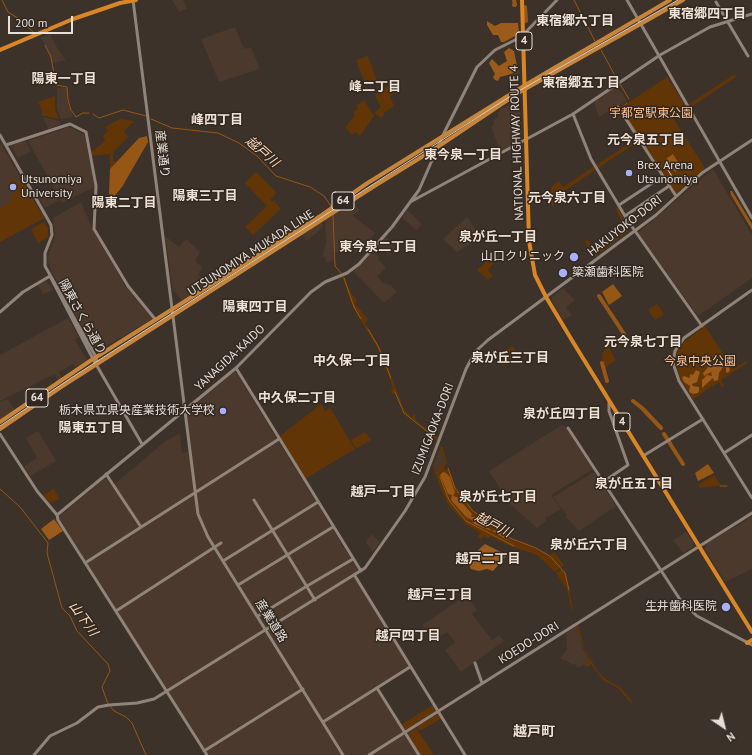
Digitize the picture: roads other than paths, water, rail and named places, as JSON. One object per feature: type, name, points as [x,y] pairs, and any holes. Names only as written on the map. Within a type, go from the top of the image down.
[{"type":"highway","points":[[0,52],[70,22],[133,0]]},
{"type":"highway","points":[[0,52],[73,19],[133,0]]},
{"type":"highway","name":"NATIONAL HIGHWAY ROUTE 4","points":[[522,0],[530,253],[535,275],[546,297],[609,402],[644,456],[752,632]]},
{"type":"highway","points":[[750,644],[752,640]]},
{"type":"main road","name":"UTSUNOMIYA MUKADA LINE","points":[[0,422],[155,319],[472,118],[507,99],[572,60],[608,36],[670,0]]},
{"type":"main road","name":"UTSUNOMIYA MUKADA LINE","points":[[572,60],[621,35],[683,0]]},
{"type":"main road","points":[[479,119],[484,118],[621,35]]},
{"type":"main road","points":[[472,118],[525,82],[608,36]]},
{"type":"main road","name":"UTSUNOMIYA MUKADA LINE","points":[[0,429],[97,364],[439,146],[507,99]]},
{"type":"street","name":"産業通り","points":[[133,0],[171,309]]},
{"type":"street","name":"YANAGIDA-KAIDO","points":[[57,515],[236,368],[311,292],[325,282],[347,273],[357,265],[412,201],[422,186],[462,94],[479,65],[501,46],[524,35],[557,0]]},
{"type":"street","points":[[628,0],[752,218]]},
{"type":"street","points":[[716,2],[748,56]]},
{"type":"street","points":[[412,201],[573,114],[659,56],[710,27],[752,14]]},
{"type":"street","points":[[618,107],[676,196]]},
{"type":"street","points":[[573,114],[591,159],[634,231],[702,326]]},
{"type":"street","points":[[6,145],[70,124],[86,132],[96,186],[94,229],[128,286],[155,319]]},
{"type":"street","name":"陽東さくら通り","points":[[0,135],[51,225],[52,235],[44,252],[44,260],[50,276],[97,364]]},
{"type":"street","name":"HAKUYOKO-DORI","points":[[546,297],[634,231],[719,161],[752,140]]},
{"type":"street","points":[[619,205],[663,176]]},
{"type":"street","points":[[625,216],[669,186]]},
{"type":"street","points":[[0,312],[23,292],[50,276]]},
{"type":"street","points":[[752,290],[681,342],[675,351],[673,363],[677,377],[752,498]]},
{"type":"street","name":"IZUMIGAOKA-DORI","points":[[34,755],[50,736],[77,723],[98,707],[146,702],[167,691],[361,572],[370,563],[425,477],[472,356],[486,341],[546,297]]},
{"type":"street","points":[[171,309],[185,410],[194,492]]},
{"type":"street","points":[[97,364],[142,444]]},
{"type":"street","points":[[236,368],[361,572]]},
{"type":"street","points":[[604,482],[628,465],[610,411],[609,402]]},
{"type":"street","points":[[644,456],[703,419]]},
{"type":"street","points":[[568,428],[681,601],[691,612],[750,644]]},
{"type":"street","points":[[0,434],[37,491],[57,515],[58,520],[207,755]]},
{"type":"street","points":[[724,453],[752,435]]},
{"type":"street","points":[[85,563],[279,439]]},
{"type":"street","points":[[106,474],[140,527]]},
{"type":"street","name":"産業道路","points":[[194,492],[200,519],[215,548],[344,755]]},
{"type":"street","points":[[254,500],[315,600]]},
{"type":"street","points":[[223,561],[318,502]]},
{"type":"street","name":"KOEDO-DORI","points":[[369,755],[752,513]]},
{"type":"street","points":[[238,585],[333,527]]},
{"type":"street","points":[[116,611],[222,543]]},
{"type":"street","points":[[258,616],[353,559]]},
{"type":"street","points":[[354,576],[465,755]]},
{"type":"street","points":[[475,663],[482,683]]},
{"type":"street","points":[[323,722],[410,667]]},
{"type":"street","points":[[377,688],[419,755]]},
{"type":"street","points":[[204,751],[303,690]]},
{"type":"waterway","name":"越戸川","points":[[2,0],[8,12],[21,20],[33,32]]},
{"type":"waterway","points":[[514,0],[514,5]]},
{"type":"waterway","points":[[574,0],[595,41]]},
{"type":"waterway","points":[[525,7],[526,21]]},
{"type":"waterway","name":"越戸川","points":[[45,45],[51,57],[56,85],[67,87],[68,100],[71,110],[76,117],[83,113],[89,113]]},
{"type":"waterway","points":[[601,50],[618,81]]},
{"type":"waterway","points":[[620,84],[629,99]]},
{"type":"waterway","points":[[621,108],[627,103]]},
{"type":"waterway","name":"越戸川","points":[[93,114],[99,118],[123,110],[146,116]]},
{"type":"waterway","name":"越戸川","points":[[151,119],[172,128],[218,133],[239,143],[257,156],[276,176],[310,187],[324,196],[331,206]]},
{"type":"waterway","points":[[628,119],[647,149]]},
{"type":"waterway","name":"越戸川","points":[[333,215],[335,266],[341,273]]},
{"type":"waterway","name":"越戸川","points":[[344,278],[354,307],[361,319]]},
{"type":"waterway","points":[[599,296],[624,334]]},
{"type":"waterway","name":"越戸川","points":[[368,329],[378,346],[391,378]]},
{"type":"waterway","points":[[602,363],[607,381]]},
{"type":"waterway","name":"越戸川","points":[[395,392],[404,413],[433,436]]},
{"type":"waterway","points":[[633,401],[642,408],[661,428]]},
{"type":"waterway","points":[[664,434],[683,464]]},
{"type":"waterway","points":[[448,468],[455,488],[473,511],[510,538],[536,548],[550,556],[565,573],[569,590]]},
{"type":"waterway","name":"越戸川","points":[[440,477],[449,500],[466,521],[514,546]]},
{"type":"waterway","points":[[720,486],[727,486]]},
{"type":"waterway","name":"山下川","points":[[0,489],[20,507],[48,543],[47,553],[62,608],[70,616],[77,631],[108,664],[110,671],[102,687],[108,704]]},
{"type":"waterway","name":"山下川","points":[[110,706],[114,711],[126,717],[132,723],[146,755]]},
{"type":"tram line","points":[[0,426],[71,378],[517,92],[678,0]]},
{"type":"railway","points":[[668,170],[673,178]]},
{"type":"place","name":"Brex Arena Utsunomiya","points":[[629,173]]},
{"type":"place","name":"Utsunomiya University","points":[[13,187]]},
{"type":"place","name":"山口クリニック","points":[[574,257]]},
{"type":"place","name":"簗瀬歯科医院","points":[[563,273]]},
{"type":"place","name":"栃木県立県央産業技術大学校","points":[[223,411]]},
{"type":"place","name":"生井歯科医院","points":[[726,607]]},
{"type":"district","name":"東宿郷四丁目","points":[[707,14]]},
{"type":"district","name":"東宿郷六丁目","points":[[575,21]]},
{"type":"district","name":"陽東一丁目","points":[[64,79]]},
{"type":"district","name":"東宿郷五丁目","points":[[581,83]]},
{"type":"district","name":"峰二丁目","points":[[375,87]]},
{"type":"district","name":"峰四丁目","points":[[217,120]]},
{"type":"district","name":"元今泉五丁目","points":[[646,140]]},
{"type":"district","name":"東今泉一丁目","points":[[463,155]]},
{"type":"district","name":"陽東三丁目","points":[[205,196]]},
{"type":"district","name":"元今泉六丁目","points":[[567,198]]},
{"type":"district","name":"陽東二丁目","points":[[124,203]]},
{"type":"district","name":"泉が丘一丁目","points":[[498,237]]},
{"type":"district","name":"東今泉二丁目","points":[[378,247]]},
{"type":"district","name":"陽東四丁目","points":[[255,307]]},
{"type":"district","name":"元今泉七丁目","points":[[643,342]]},
{"type":"district","name":"泉が丘三丁目","points":[[510,358]]},
{"type":"district","name":"中久保一丁目","points":[[352,361]]},
{"type":"district","name":"中久保二丁目","points":[[297,398]]},
{"type":"district","name":"泉が丘四丁目","points":[[562,414]]},
{"type":"district","name":"陽東五丁目","points":[[91,428]]},
{"type":"district","name":"泉が丘五丁目","points":[[634,484]]},
{"type":"district","name":"越戸一丁目","points":[[383,492]]},
{"type":"district","name":"泉が丘七丁目","points":[[498,497]]},
{"type":"district","name":"泉が丘六丁目","points":[[589,545]]},
{"type":"district","name":"越戸二丁目","points":[[488,559]]},
{"type":"district","name":"越戸三丁目","points":[[440,595]]},
{"type":"district","name":"越戸四丁目","points":[[408,636]]},
{"type":"district","name":"越戸町","points":[[534,732]]},
{"type":"park label","name":"宇都宮駅東公園","points":[[651,114]]},
{"type":"park label","name":"今泉中央公園","points":[[700,362]]}]
